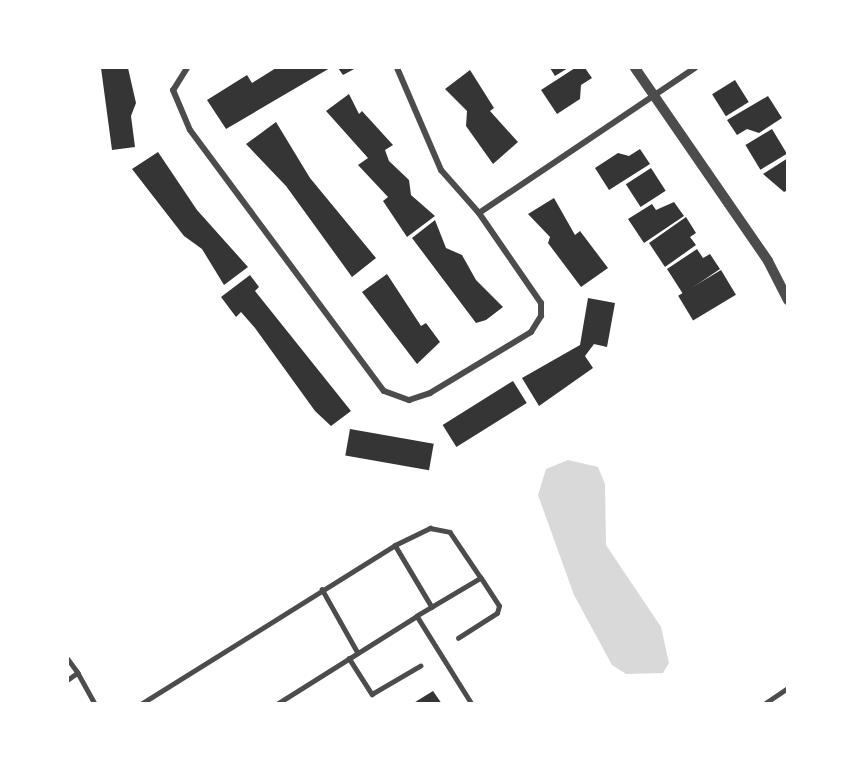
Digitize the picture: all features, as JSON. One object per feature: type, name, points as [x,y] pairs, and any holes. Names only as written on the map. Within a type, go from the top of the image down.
[{"type":"street","points":[[187,68],[173,90],[179,114],[391,396],[409,400],[430,393],[537,325],[541,303],[535,288],[479,213],[441,170],[398,68]]},
{"type":"street","points":[[635,68],[768,261],[788,300]]},
{"type":"street","points":[[479,213],[651,92],[695,68]]},
{"type":"lane","points":[[141,704],[395,545],[430,528],[450,532],[499,606],[497,614],[458,638]]},
{"type":"lane","points":[[395,545],[432,607]]},
{"type":"lane","points":[[277,704],[481,578]]},
{"type":"lane","points":[[322,590],[358,653]]},
{"type":"lane","points":[[417,616],[472,704]]},
{"type":"lane","points":[[68,658],[95,704]]},
{"type":"lane","points":[[349,658],[372,694],[420,666]]},
{"type":"lane","points":[[68,680],[78,674]]},
{"type":"lane","points":[[764,704],[788,688]]},
{"type":"shaded area","points":[[568,460],[598,467],[605,484],[606,545],[661,627],[669,663],[663,673],[626,674],[612,665],[574,595],[538,495],[546,469]]},
{"type":"building","points":[[101,68],[128,68],[136,103],[131,116],[135,147],[112,150]]},
{"type":"building","points":[[276,68],[330,68],[226,129],[207,100],[247,75],[252,83]]},
{"type":"building","points":[[338,68],[356,68],[343,75]]},
{"type":"building","points":[[550,68],[568,68],[555,76]]},
{"type":"building","points":[[575,68],[585,68],[592,78],[581,85],[580,99],[557,114],[541,90]]},
{"type":"building","points":[[470,70],[494,108],[490,111],[518,142],[493,164],[466,126],[467,111],[445,89]]},
{"type":"building","points":[[735,80],[749,102],[726,116],[712,94]]},
{"type":"building","points":[[349,94],[359,114],[362,111],[393,145],[385,150],[389,161],[409,180],[411,195],[435,216],[407,237],[383,201],[388,197],[358,165],[368,158],[326,111]]},
{"type":"building","points":[[768,96],[782,118],[759,133],[747,129],[737,135],[727,120]]},
{"type":"building","points":[[276,122],[310,178],[376,258],[352,277],[286,186],[246,144]]},
{"type":"building","points":[[772,129],[787,154],[760,170],[745,145]]},
{"type":"building","points":[[640,149],[650,164],[609,190],[595,168],[618,153],[629,156]]},
{"type":"building","points":[[158,152],[197,210],[248,267],[224,285],[202,249],[184,236],[132,169]]},
{"type":"building","points":[[788,158],[788,190],[784,192],[763,174]]},
{"type":"building","points":[[651,168],[666,191],[641,207],[626,184]]},
{"type":"building","points":[[554,198],[575,235],[580,231],[608,268],[581,287],[548,243],[550,237],[528,214]]},
{"type":"building","points":[[674,202],[684,216],[644,243],[628,219],[652,204],[656,210]]},
{"type":"building","points":[[686,217],[696,233],[690,237],[696,245],[665,267],[649,243]]},
{"type":"building","points":[[435,220],[446,248],[462,255],[476,280],[503,307],[486,320],[476,323],[412,238]]},
{"type":"building","points":[[697,249],[703,258],[710,254],[720,269],[683,294],[667,269]]},
{"type":"building","points":[[721,270],[736,295],[693,321],[678,296]]},
{"type":"building","points":[[387,274],[421,326],[426,323],[440,342],[417,364],[362,292]]},
{"type":"building","points":[[250,275],[259,287],[255,291],[351,411],[331,426],[315,411],[255,328],[241,312],[236,317],[221,297]]},
{"type":"building","points":[[588,298],[615,303],[607,347],[594,344],[585,356],[593,368],[539,406],[522,378],[580,345]]},
{"type":"building","points":[[513,381],[527,403],[456,447],[443,425]]},
{"type":"building","points":[[350,429],[434,444],[429,470],[345,456]]},
{"type":"building","points":[[433,691],[442,704],[412,704]]}]
